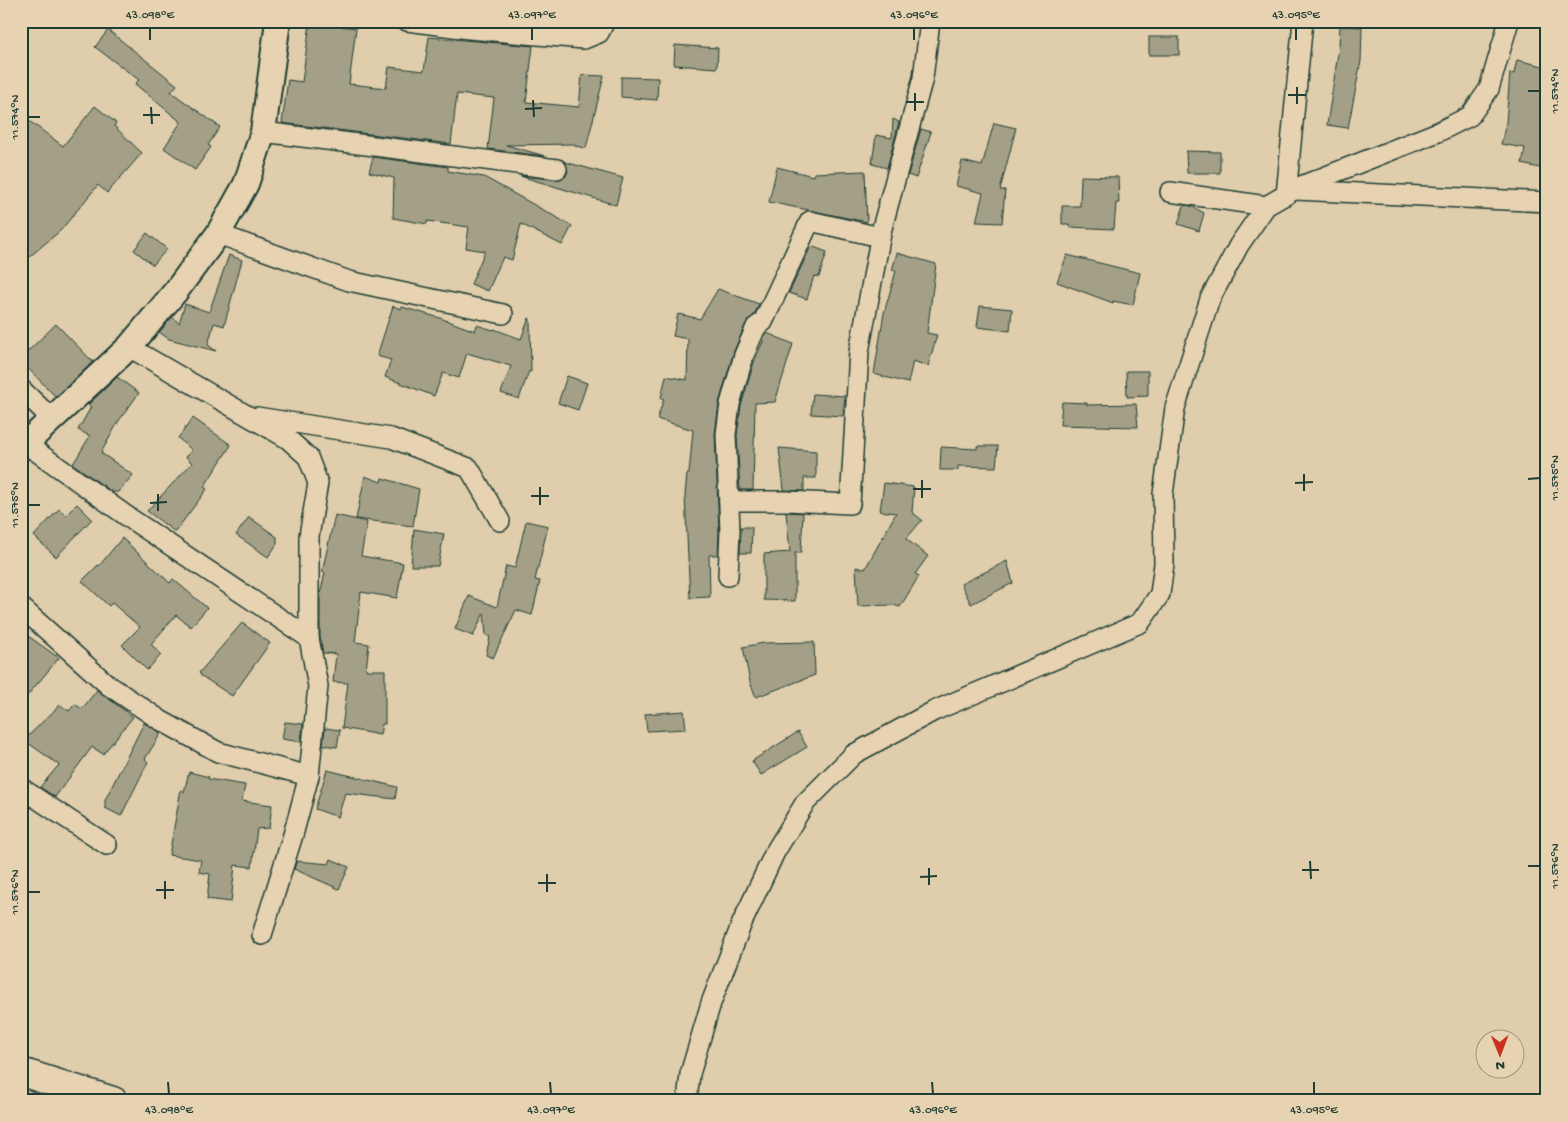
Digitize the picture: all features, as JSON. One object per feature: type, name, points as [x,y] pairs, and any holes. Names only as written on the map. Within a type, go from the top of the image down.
[{"type":"highway","points":[[21,1072],[113,1101]]},
{"type":"street","points":[[278,21],[263,132],[246,184],[218,234],[176,291],[129,347],[24,446],[309,638]]},
{"type":"street","points":[[407,21],[469,29],[584,39],[598,34],[605,21]]},
{"type":"street","points":[[728,501],[850,504],[859,352],[880,237],[923,78],[930,21]]},
{"type":"street","points":[[1290,192],[1303,21]]},
{"type":"street","points":[[687,1101],[690,1074],[710,1003],[742,923],[775,852],[805,803],[854,754],[934,710],[1140,622],[1160,594],[1164,564],[1163,494],[1175,408],[1210,299],[1238,245],[1266,206],[1300,186],[1438,132],[1470,116],[1490,89],[1509,21]]},
{"type":"street","points":[[263,132],[557,169]]},
{"type":"street","points":[[1170,192],[1266,206]]},
{"type":"street","points":[[1290,192],[1547,202]]},
{"type":"street","points":[[728,576],[730,530],[726,434],[730,404],[744,355],[756,328],[763,322],[810,221],[880,237]]},
{"type":"street","points":[[218,234],[349,281],[503,314]]},
{"type":"street","points":[[129,347],[288,439],[308,457],[318,484],[309,536],[309,638],[318,686],[309,776],[262,935]]},
{"type":"street","points":[[21,389],[52,419]]},
{"type":"street","points":[[248,415],[391,438],[469,468],[500,521]]},
{"type":"street","points":[[21,607],[108,686],[160,720],[218,752],[309,776]]},
{"type":"street","points":[[21,788],[107,845]]},
{"type":"building","points":[[310,23],[356,28],[349,84],[386,88],[389,67],[424,71],[429,37],[533,46],[526,102],[579,107],[582,75],[604,76],[586,148],[575,146],[575,144],[506,145],[545,156],[488,149],[494,98],[457,94],[451,144],[282,123],[288,80],[302,82]]},
{"type":"building","points":[[1340,26],[1362,27],[1361,61],[1348,128],[1327,125],[1339,47]]},
{"type":"building","points":[[108,30],[177,85],[171,92],[220,127],[208,145],[211,147],[195,170],[164,148],[181,122],[135,84],[139,80],[95,47]]},
{"type":"building","points":[[1149,37],[1179,37],[1179,55],[1149,55]]},
{"type":"building","points":[[675,45],[718,48],[717,68],[674,65]]},
{"type":"building","points":[[1517,60],[1547,67],[1547,157],[1544,169],[1522,164],[1525,148],[1501,144],[1506,123],[1510,73],[1514,74]]},
{"type":"building","points":[[621,77],[658,78],[657,100],[621,97]]},
{"type":"building","points":[[95,106],[116,123],[114,126],[142,153],[107,193],[98,185],[61,230],[21,264],[21,115],[63,146]]},
{"type":"building","points":[[893,119],[899,122],[887,168],[872,164],[876,135],[892,138]]},
{"type":"building","points":[[994,123],[1016,128],[1000,190],[1005,190],[1002,223],[976,222],[983,193],[956,186],[962,161],[982,166]]},
{"type":"building","points":[[921,129],[931,132],[916,178],[908,175]]},
{"type":"building","points":[[1186,151],[1220,152],[1220,173],[1187,173]]},
{"type":"building","points":[[373,157],[448,167],[448,171],[484,177],[572,226],[562,245],[521,224],[512,260],[503,257],[488,291],[471,284],[485,251],[466,248],[469,227],[427,221],[427,224],[393,218],[394,178],[369,172]]},
{"type":"building","points":[[565,162],[623,178],[616,205],[520,176],[561,180],[568,171]]},
{"type":"building","points":[[777,167],[813,176],[814,173],[865,171],[867,222],[769,202]]},
{"type":"building","points":[[1081,176],[1118,177],[1119,203],[1116,203],[1114,229],[1069,227],[1069,224],[1062,224],[1062,206],[1080,206]]},
{"type":"building","points":[[1184,205],[1191,206],[1204,213],[1199,231],[1178,224]]},
{"type":"building","points":[[147,233],[167,249],[153,265],[134,250]]},
{"type":"building","points":[[811,246],[827,252],[819,277],[814,276],[807,299],[789,293]]},
{"type":"building","points":[[897,253],[936,264],[927,333],[937,335],[928,366],[913,361],[908,383],[874,374],[884,313],[896,271],[892,270]]},
{"type":"building","points":[[229,255],[242,260],[224,326],[214,323],[208,345],[216,351],[169,339],[159,332],[172,317],[179,323],[185,304],[209,312]]},
{"type":"building","points":[[1067,255],[1140,273],[1133,305],[1113,301],[1113,303],[1057,282]]},
{"type":"building","points":[[718,289],[759,304],[754,315],[746,323],[734,351],[719,403],[715,434],[719,531],[718,555],[709,555],[710,597],[690,598],[685,495],[693,430],[657,419],[664,399],[661,398],[666,376],[687,380],[688,339],[673,336],[678,314],[700,319]]},
{"type":"building","points":[[393,306],[440,318],[475,331],[477,325],[521,339],[529,318],[531,372],[529,371],[519,399],[501,393],[511,366],[467,353],[459,378],[443,373],[434,396],[385,377],[391,360],[377,356]]},
{"type":"building","points":[[980,306],[1012,309],[1010,331],[977,327]]},
{"type":"building","points":[[56,324],[93,362],[56,397],[21,361],[21,358]]},
{"type":"building","points":[[767,333],[793,344],[775,402],[755,403],[753,490],[740,490],[737,435],[741,406],[755,359]]},
{"type":"building","points":[[1126,371],[1148,371],[1148,396],[1127,397]]},
{"type":"building","points":[[567,376],[587,383],[578,410],[558,403]]},
{"type":"building","points":[[117,377],[139,393],[118,422],[101,453],[133,475],[118,492],[112,492],[73,464],[90,436],[78,430],[91,407],[88,405]]},
{"type":"building","points":[[813,394],[845,396],[843,416],[811,414]]},
{"type":"building","points":[[1062,402],[1087,403],[1087,405],[1136,404],[1138,427],[1060,425]]},
{"type":"building","points":[[193,418],[231,445],[204,487],[207,489],[175,532],[147,511],[192,463],[186,457],[192,450],[178,438]]},
{"type":"building","points":[[977,446],[998,446],[996,467],[958,466],[958,470],[940,470],[941,447],[977,449]]},
{"type":"building","points":[[779,448],[816,451],[816,478],[804,478],[804,491],[784,490]]},
{"type":"building","points":[[365,476],[381,482],[382,478],[419,489],[413,526],[356,519]]},
{"type":"building","points":[[884,483],[914,487],[912,512],[922,520],[906,539],[928,556],[915,574],[919,576],[900,607],[893,605],[858,606],[856,567],[865,569],[896,513],[880,511]]},
{"type":"building","points":[[77,504],[92,519],[56,557],[34,536],[59,509],[66,515]]},
{"type":"building","points":[[786,512],[803,513],[801,553],[795,553],[795,601],[764,600],[764,554],[790,552]]},
{"type":"building","points":[[335,515],[367,522],[361,556],[403,563],[397,598],[361,592],[355,642],[369,644],[366,670],[385,670],[385,724],[382,724],[380,735],[342,728],[348,683],[333,682],[336,654],[323,653],[320,637],[320,595],[325,573],[322,572]]},
{"type":"building","points":[[249,517],[277,537],[277,544],[268,557],[236,535]]},
{"type":"building","points":[[526,521],[548,526],[535,580],[540,581],[532,615],[516,610],[493,658],[486,655],[490,637],[486,635],[484,613],[473,636],[455,629],[469,596],[497,607],[506,566],[515,568]]},
{"type":"building","points":[[741,527],[752,527],[751,553],[740,553]]},
{"type":"building","points":[[414,529],[444,534],[438,566],[411,566]]},
{"type":"building","points":[[122,538],[170,583],[173,579],[207,608],[191,627],[176,615],[151,644],[161,655],[147,670],[122,645],[140,627],[112,603],[109,606],[82,581],[99,566]]},
{"type":"building","points":[[1007,561],[1013,583],[971,604],[961,584]]},
{"type":"building","points":[[242,623],[270,643],[232,696],[199,673]]},
{"type":"building","points":[[21,631],[59,658],[21,703]]},
{"type":"building","points":[[814,642],[815,675],[756,697],[750,682],[743,647],[764,643]]},
{"type":"building","points":[[97,690],[133,717],[103,754],[92,747],[55,797],[40,787],[59,765],[24,740],[60,705],[69,711],[75,704],[82,709]]},
{"type":"building","points":[[684,711],[686,729],[647,731],[645,714]]},
{"type":"building","points":[[285,722],[303,724],[301,742],[282,739]]},
{"type":"building","points":[[144,723],[161,733],[145,759],[148,762],[121,816],[105,808],[105,800]]},
{"type":"building","points":[[325,728],[340,730],[337,747],[323,745]]},
{"type":"building","points":[[798,732],[807,747],[761,775],[752,761]]},
{"type":"building","points":[[327,770],[397,787],[395,799],[345,793],[338,817],[315,809]]},
{"type":"building","points":[[189,772],[209,777],[208,779],[245,785],[242,801],[272,805],[269,828],[257,829],[252,867],[235,865],[231,902],[207,899],[210,874],[199,872],[201,860],[169,855],[181,789],[184,792]]},
{"type":"building","points":[[331,859],[349,867],[339,889],[294,869],[297,861],[329,864]]}]
